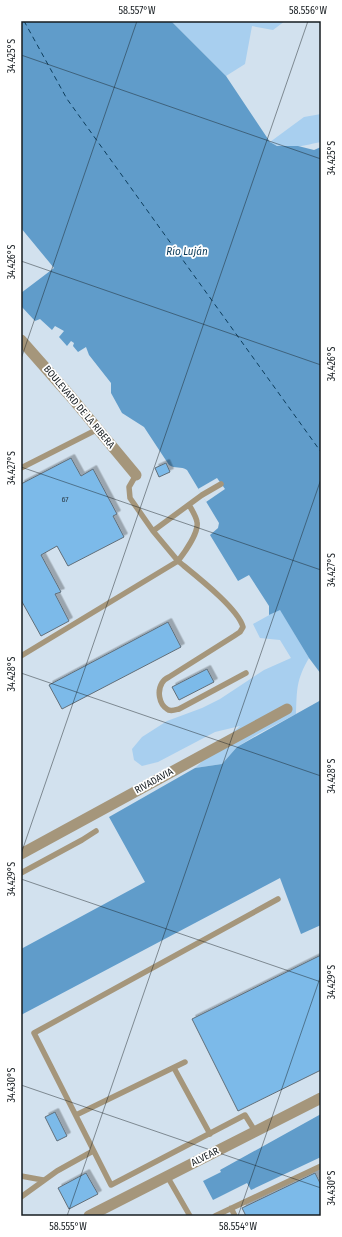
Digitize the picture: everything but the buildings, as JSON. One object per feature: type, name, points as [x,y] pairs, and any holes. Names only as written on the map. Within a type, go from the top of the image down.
[{"type":"street","name":"BOULEVARD DE LA RIBERA","points":[[21,340],[72,398],[136,475]]},
{"type":"street","name":"RIVADAVIA","points":[[21,854],[287,709]]},
{"type":"street","name":"ALVEAR","points":[[89,1216],[321,1098]]},
{"type":"lane","points":[[21,468],[98,429]]},
{"type":"lane","points":[[136,475],[129,487],[130,498],[153,532],[178,561],[228,605],[241,621],[243,627],[240,632],[234,636],[169,676],[162,683],[159,691],[160,701],[167,709],[171,711],[179,709],[246,673]]},
{"type":"lane","points":[[153,532],[189,504],[221,484]]},
{"type":"lane","points":[[21,656],[178,561],[198,528],[197,520],[189,504]]},
{"type":"lane","points":[[21,873],[96,831]]},
{"type":"lane","points":[[255,1131],[245,1115],[110,1185],[34,1033],[278,899]]},
{"type":"lane","points":[[76,1115],[185,1062]]},
{"type":"lane","points":[[174,1068],[210,1134]]},
{"type":"lane","points":[[21,1197],[57,1171],[94,1151]]},
{"type":"lane","points":[[215,1216],[321,1166]]},
{"type":"lane","points":[[21,1176],[43,1180]]},
{"type":"lane","points":[[167,1176],[190,1216]]},
{"type":"lane","points":[[231,1208],[235,1216]]},
{"type":"shaded area","points":[[171,21],[285,21],[273,30],[252,26],[245,64],[226,76]]},
{"type":"shaded area","points":[[321,114],[321,142],[295,147],[282,147],[270,142],[304,117]]},
{"type":"shaded area","points":[[280,609],[309,658],[299,679],[296,714],[237,747],[222,764],[195,768],[240,726],[215,732],[158,762],[142,766],[134,760],[132,749],[142,737],[167,721],[202,708],[220,699],[264,670],[291,658],[280,640],[260,638],[253,624]]},
{"type":"water","name":"Río Luján","points":[[21,21],[171,21],[226,76],[270,142],[277,146],[298,146],[314,150],[321,147],[321,674],[309,658],[280,610],[269,615],[269,606],[249,575],[238,581],[210,535],[218,528],[219,523],[187,470],[169,465],[144,427],[122,413],[111,393],[111,383],[89,355],[86,347],[78,352],[73,346],[74,343],[71,341],[67,346],[59,337],[64,331],[55,326],[52,330],[40,319],[35,321],[21,306],[21,293],[54,268],[21,228]]},
{"type":"water","points":[[321,700],[321,925],[301,934],[280,878],[21,1015],[21,949],[145,882],[109,817],[195,768],[222,764],[237,747]]},
{"type":"water","points":[[321,1114],[321,1157],[251,1190],[247,1183],[213,1200],[203,1181]]},
{"type":"pier","points":[[217,478],[225,489],[206,502],[198,489]]},
{"type":"ferry route","points":[[24,21],[67,99],[321,452]]}]
